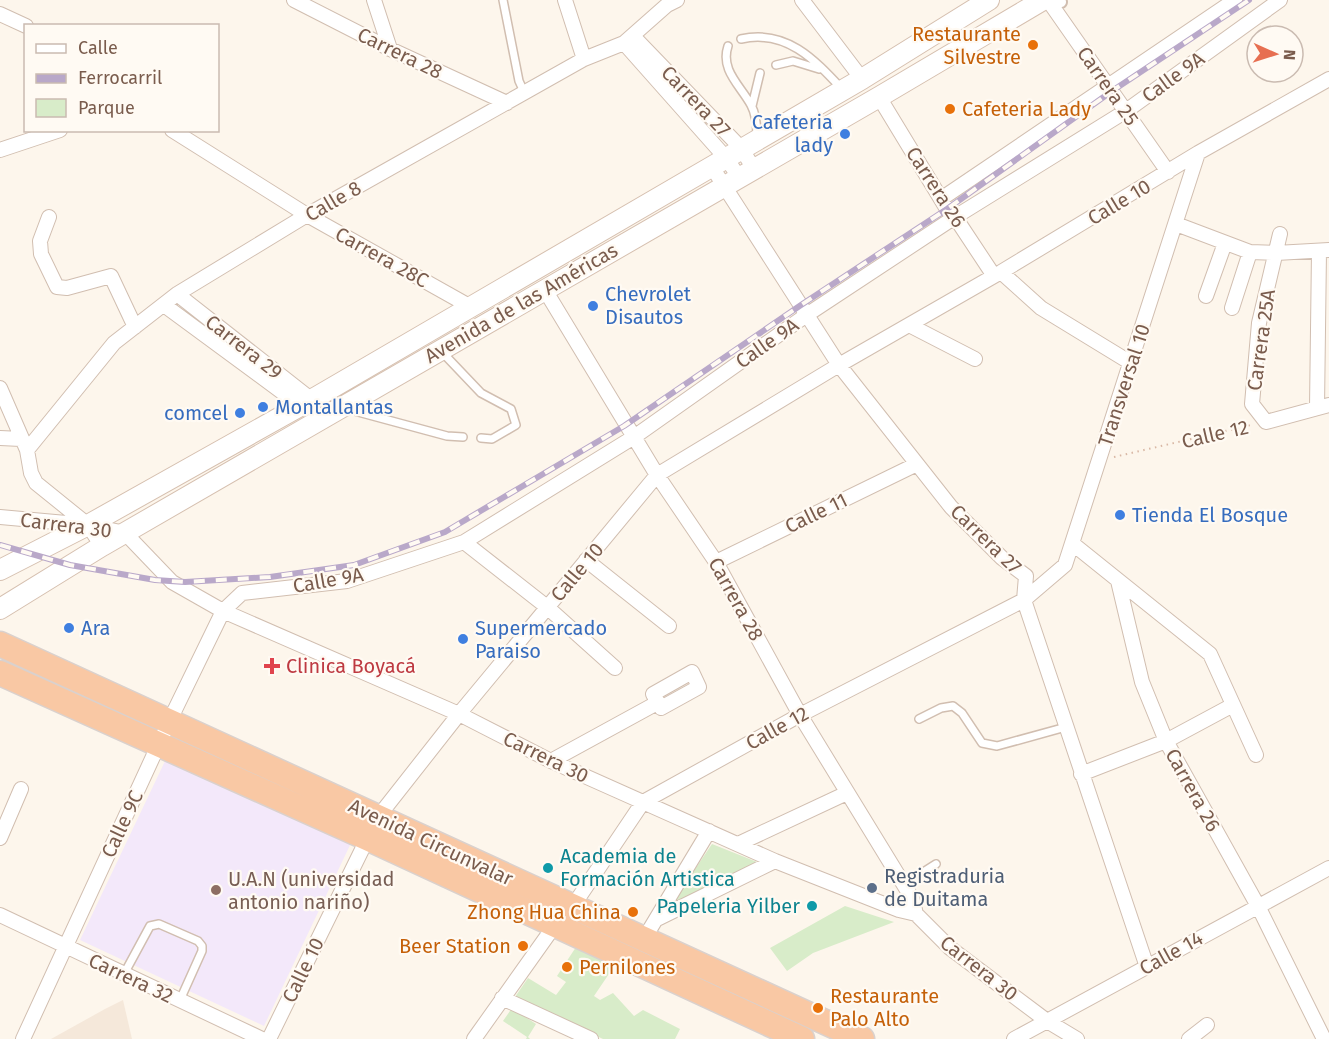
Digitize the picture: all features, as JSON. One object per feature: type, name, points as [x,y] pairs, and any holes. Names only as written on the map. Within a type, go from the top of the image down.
[{"type":"highway","name":"Avenida Circunvalar","points":[[0,644],[169,722],[373,827],[555,925],[802,1039]]},
{"type":"highway","name":"Avenida Circunvalar","points":[[0,673],[159,745],[573,906],[651,929],[862,1039]]},
{"type":"main road","name":"Avenida de las Américas","points":[[0,570],[88,525],[310,401],[862,79],[989,0]]},
{"type":"main road","name":"Avenida de las Américas","points":[[0,609],[124,533],[448,345],[879,97],[1054,0]]},
{"type":"main road","points":[[446,322],[448,345]]},
{"type":"main road","points":[[310,401],[336,411]]},
{"type":"street","name":"Carrera 28","points":[[294,0],[390,49],[507,103]]},
{"type":"street","points":[[374,0],[390,49]]},
{"type":"street","points":[[565,0],[584,59]]},
{"type":"street","points":[[802,0],[862,79]]},
{"type":"street","name":"Carrera 25","points":[[1054,0],[1109,87],[1168,172]]},
{"type":"street","name":"Calle 9A","points":[[941,199],[1235,0]]},
{"type":"street","name":"Calle 9A","points":[[223,611],[242,593],[347,581],[464,542],[634,437],[808,314],[955,218],[1126,111],[1280,0]]},
{"type":"street","name":"Calle 8","points":[[24,445],[114,343],[177,294],[307,215],[584,59],[628,39],[669,2]]},
{"type":"street","points":[[0,14],[24,25]]},
{"type":"street","name":"Carrera 27","points":[[628,39],[734,153],[739,177],[808,314],[839,365],[951,507],[1002,558],[1026,576],[1024,600],[1147,966]]},
{"type":"street","name":"Calle 10","points":[[269,1039],[373,827],[459,714],[657,475],[1198,153],[1329,79]]},
{"type":"street","name":"Carrera 26","points":[[879,97],[941,199],[998,274],[1041,308],[1131,363]]},
{"type":"street","points":[[0,150],[54,132]]},
{"type":"street","name":"Carrera 28C","points":[[175,132],[307,215],[471,307]]},
{"type":"street","name":"Carrera 27","points":[[734,153],[739,177]]},
{"type":"street","name":"Transversal 10","points":[[1024,600],[1065,565],[1198,153]]},
{"type":"street","points":[[49,217],[40,241],[41,254],[57,288],[67,288],[111,276],[135,327]]},
{"type":"street","points":[[1176,224],[1250,252],[1324,251],[1323,406]]},
{"type":"street","name":"Carrera 25A","points":[[1266,422],[1252,404],[1259,323],[1280,234]]},
{"type":"street","points":[[1206,296],[1225,243]]},
{"type":"street","points":[[1232,308],[1250,252]]},
{"type":"street","name":"Carrera 28","points":[[545,290],[657,475],[716,562],[800,715],[912,898],[916,914]]},
{"type":"street","name":"Carrera 29","points":[[177,294],[310,401]]},
{"type":"street","name":"Carrera 29","points":[[164,305],[310,401]]},
{"type":"street","points":[[909,325],[975,359]]},
{"type":"street","points":[[0,388],[24,445],[36,483],[88,525],[102,546]]},
{"type":"street","name":"Calle 12","points":[[1266,422],[1323,406]]},
{"type":"street","points":[[0,438],[24,445]]},
{"type":"street","name":"Calle 11","points":[[716,562],[917,464]]},
{"type":"street","name":"Carrera 30","points":[[0,517],[88,525],[124,533],[172,582],[223,611],[459,714],[551,761],[775,861],[899,910],[916,914],[950,948],[1047,1021],[1077,1039]]},
{"type":"street","points":[[464,542],[547,607],[615,668]]},
{"type":"street","points":[[1073,544],[1210,654],[1256,755]]},
{"type":"street","points":[[586,560],[669,626]]},
{"type":"street","name":"Carrera 26","points":[[1118,581],[1142,682],[1166,741],[1258,906],[1324,1033]]},
{"type":"street","name":"Calle 12","points":[[573,906],[643,802],[800,715],[1024,600]]},
{"type":"street","name":"Calle 9C","points":[[23,1039],[169,722],[223,611]]},
{"type":"street","points":[[551,761],[657,703]]},
{"type":"street","points":[[1081,774],[1166,741],[1233,705]]},
{"type":"street","points":[[0,838],[21,789]]},
{"type":"street","points":[[738,844],[847,793]]},
{"type":"street","points":[[651,929],[709,831]]},
{"type":"street","points":[[651,929],[775,861]]},
{"type":"street","name":"Calle 14","points":[[1014,1039],[1329,868]]},
{"type":"street","name":"Carrera 32","points":[[0,915],[262,1039]]},
{"type":"street","points":[[474,1039],[555,925]]},
{"type":"street","points":[[502,998],[567,1034],[591,1039]]},
{"type":"street","points":[[1189,1039],[1207,1025]]},
{"type":"lane","points":[[503,0],[519,81],[525,94]]},
{"type":"lane","points":[[741,39],[766,38],[784,41],[805,53],[842,89]]},
{"type":"lane","points":[[728,46],[726,64],[735,83],[752,106],[757,126],[734,153]]},
{"type":"lane","points":[[776,65],[793,61],[808,64],[827,73]]},
{"type":"lane","points":[[752,106],[760,73]]},
{"type":"lane","points":[[448,345],[481,393],[512,409],[516,425],[492,439],[481,438]]},
{"type":"lane","points":[[336,411],[447,436],[463,437]]},
{"type":"lane","points":[[919,719],[941,708],[953,706],[962,712],[982,743],[997,746],[1066,727]]},
{"type":"lane","points":[[903,885],[936,864]]},
{"type":"lane","points":[[124,975],[150,926],[159,924],[198,941],[202,946],[202,951],[180,1000]]},
{"type":"path","name":"Calle 12","points":[[1100,460],[1266,422]]},
{"type":"shaded area","name":"U.A.N (universidad antonio nariño)","points":[[166,759],[352,841],[264,1026],[80,940]]},
{"type":"shaded area","points":[[123,1000],[132,1039],[51,1039],[105,1009]]},
{"type":"green space","points":[[712,844],[757,862],[678,907],[672,903]]},
{"type":"green space","points":[[845,906],[894,922],[813,953],[787,971],[770,948]]},
{"type":"green space","points":[[578,944],[615,965],[594,996],[600,1000],[613,993],[634,1016],[643,1010],[680,1029],[675,1039],[603,1039],[515,997],[528,978],[556,995],[566,982],[557,976]]},
{"type":"green space","points":[[512,1008],[536,1024],[528,1037],[530,1039],[526,1039],[527,1037],[503,1021]]},
{"type":"railway","points":[[0,545],[70,565],[155,580],[185,582],[270,577],[354,565],[445,532],[624,426],[947,209],[1112,91],[1249,0]]},
{"type":"place","name":"Restaurante Silvestre","points":[[1033,45]]},
{"type":"place","name":"Cafeteria Lady","points":[[950,109]]},
{"type":"place","name":"Cafeteria lady","points":[[845,134]]},
{"type":"place","name":"Chevrolet Disautos","points":[[593,306]]},
{"type":"place","name":"Montallantas","points":[[263,407]]},
{"type":"place","name":"comcel","points":[[240,413]]},
{"type":"place","name":"Tienda El Bosque","points":[[1120,515]]},
{"type":"place","name":"Ara","points":[[69,628]]},
{"type":"place","name":"Supermercado Paraiso","points":[[463,639]]},
{"type":"place","name":"Clinica Boyacá","points":[[272,666]]},
{"type":"place","name":"Academia de Formación Artistica","points":[[548,868]]},
{"type":"place","name":"Registraduria de Duitama","points":[[872,888]]},
{"type":"place","name":"U.A.N (universidad antonio nariño)","points":[[216,890]]},
{"type":"place","name":"Papeleria Yilber","points":[[812,906]]},
{"type":"place","name":"Zhong Hua China","points":[[633,912]]},
{"type":"place","name":"Beer Station","points":[[523,946]]},
{"type":"place","name":"Pernilones","points":[[567,967]]},
{"type":"place","name":"Restaurante Palo Alto","points":[[818,1008]]}]
